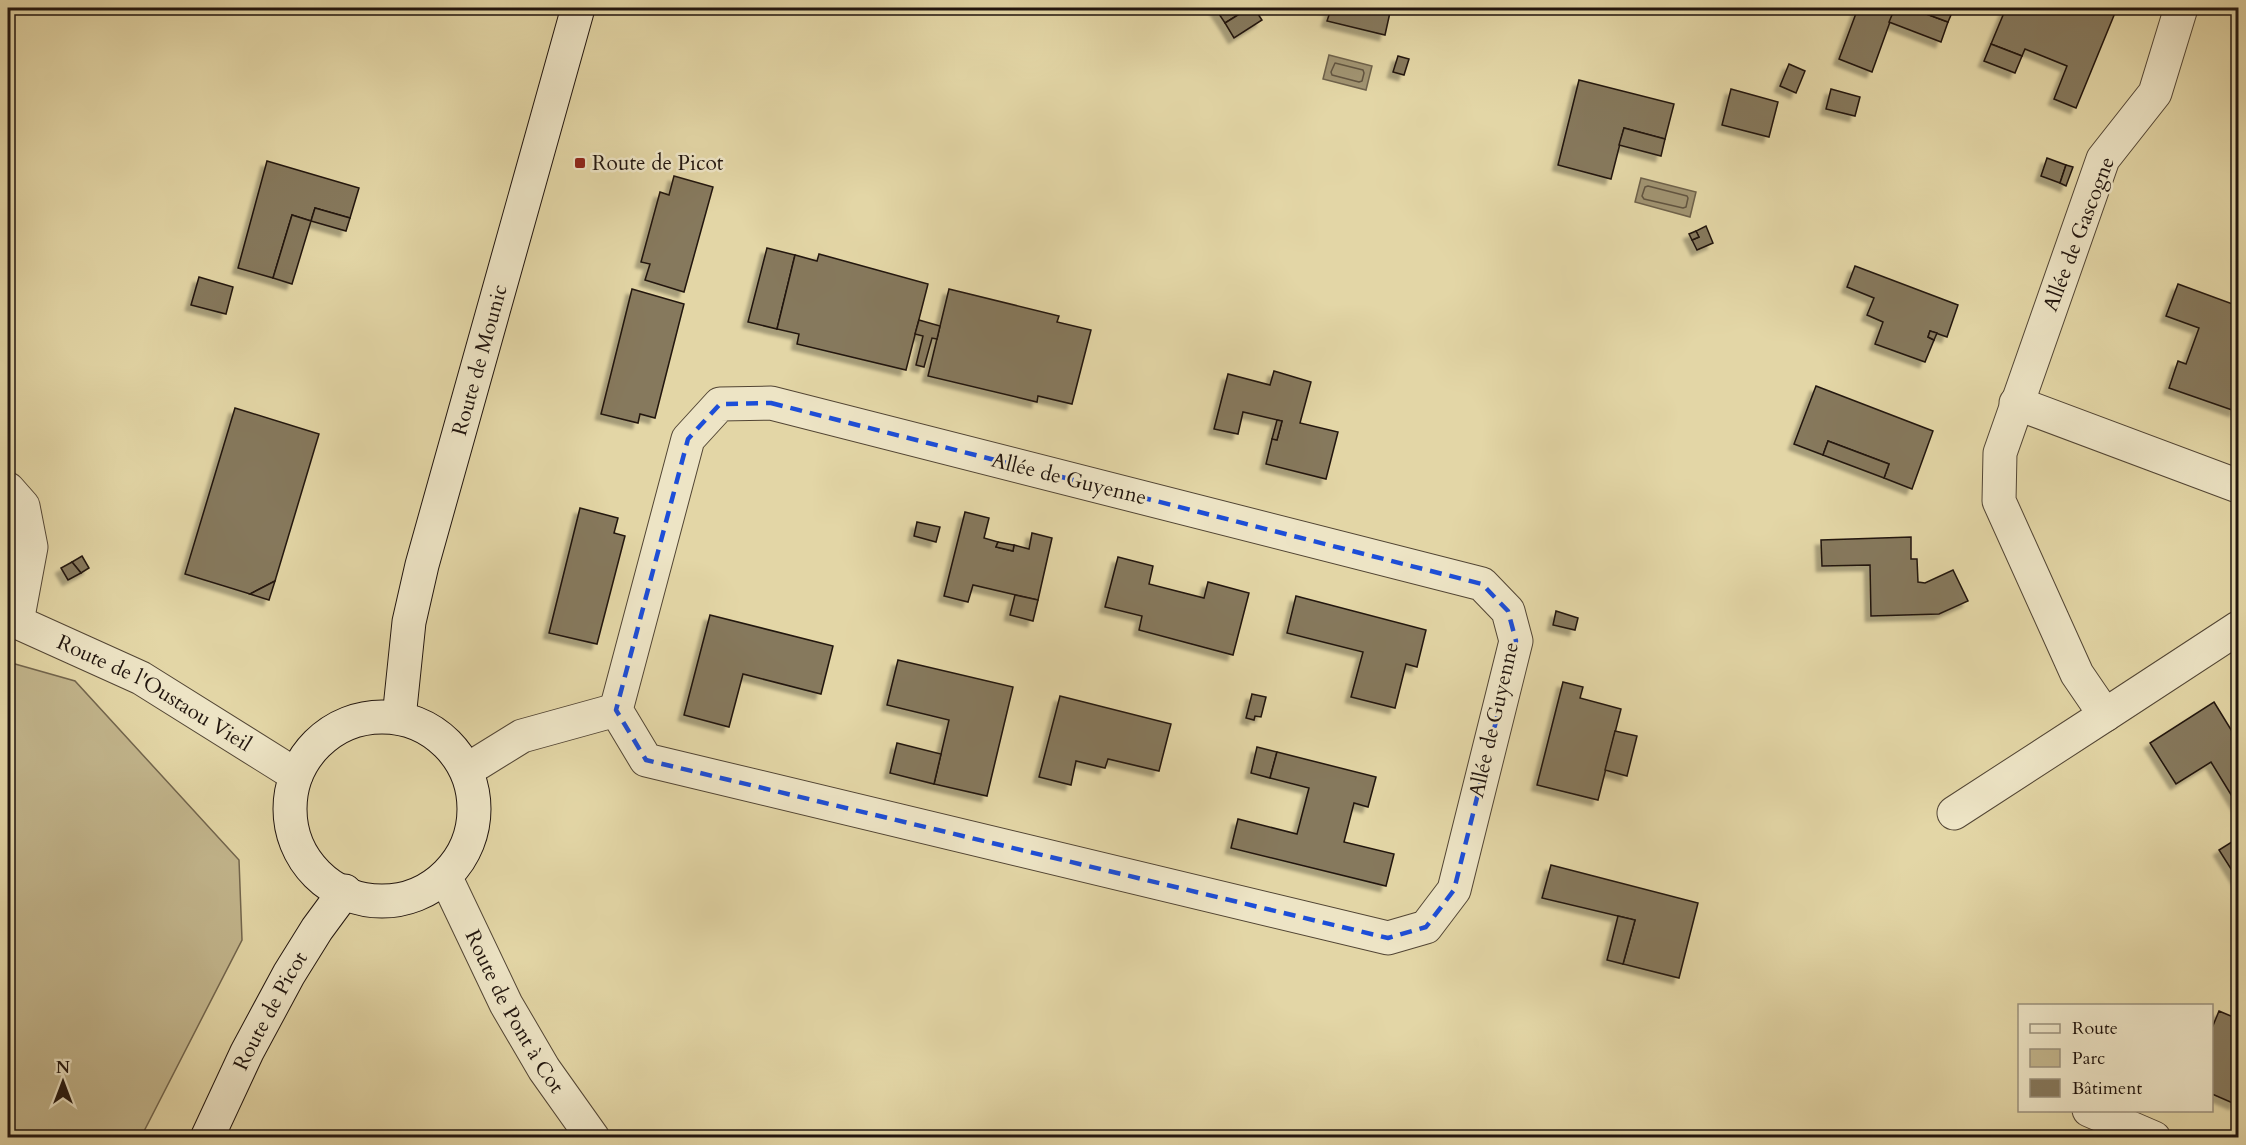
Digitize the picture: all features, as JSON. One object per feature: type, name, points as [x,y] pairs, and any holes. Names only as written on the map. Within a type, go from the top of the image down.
[{"type":"street","name":"Route de Mounic","points":[[399,718],[409,622],[422,565],[578,8]]},
{"type":"street","name":"Allée de Gascogne","points":[[2105,715],[2077,674],[1999,501],[2000,453],[2103,159],[2155,93],[2181,8]]},
{"type":"street","name":"Allée de Guyenne","points":[[771,403],[1482,584],[1508,611],[1516,640],[1454,890],[1426,927],[1388,938],[646,760],[616,710],[688,439],[720,404],[771,403]]},
{"type":"street","points":[[2016,403],[2238,486]]},
{"type":"street","points":[[8,489],[23,506],[31,547],[12,621]]},
{"type":"street","name":"Route de l'Oustaou Vieil","points":[[12,621],[141,678],[296,775]]},
{"type":"street","points":[[1954,813],[2238,628]]},
{"type":"street","points":[[467,770],[522,736],[616,710]]},
{"type":"street","points":[[367,718],[399,718],[427,728],[450,746],[467,770],[475,798],[474,827],[464,854],[446,878],[421,894],[393,902],[364,900],[316,874],[300,852],[291,828],[289,801],[296,775],[312,748],[337,728],[367,718]]},
{"type":"street","name":"Route de Pont à Cot","points":[[446,878],[506,1005],[544,1069],[593,1137]]},
{"type":"street","name":"Route de Picot","points":[[207,1137],[247,1052],[289,974],[317,928],[345,891]]},
{"type":"street","points":[[2094,1112],[2154,1137]]},
{"type":"highlighted area","points":[[771,403],[1482,584],[1508,611],[1516,641],[1454,890],[1426,927],[1388,938],[646,760],[616,710],[688,439],[720,404]]},
{"type":"green space","points":[[8,662],[75,681],[239,860],[242,940],[141,1137],[8,1137]]},
{"type":"water","points":[[1329,55],[1372,66],[1366,90],[1323,79]]},
{"type":"water","points":[[1641,178],[1696,192],[1690,217],[1635,202]]},
{"type":"building","points":[[1215,8],[1249,8],[1225,23]]},
{"type":"building","points":[[1249,8],[1254,8],[1262,20],[1234,38],[1225,23]]},
{"type":"building","points":[[1254,8],[1268,8],[1258,13]]},
{"type":"building","points":[[1324,8],[1391,8],[1385,35],[1327,21],[1331,9]]},
{"type":"building","points":[[1858,8],[1895,8],[1872,72],[1839,59]]},
{"type":"building","points":[[1895,8],[1910,8],[1948,22],[1941,42],[1889,22]]},
{"type":"building","points":[[1910,8],[1954,8],[1948,22]]},
{"type":"building","points":[[2006,8],[2117,8],[2076,108],[2054,99],[2067,66],[2025,49],[2022,56],[1991,44]]},
{"type":"building","points":[[1991,44],[2022,56],[2015,73],[1984,61]]},
{"type":"building","points":[[1398,56],[1409,59],[1404,75],[1393,72]]},
{"type":"building","points":[[1789,64],[1805,71],[1796,93],[1780,86]]},
{"type":"building","points":[[1579,80],[1674,104],[1665,139],[1624,128],[1611,179],[1558,165]]},
{"type":"building","points":[[1731,89],[1778,102],[1769,137],[1722,125]]},
{"type":"building","points":[[1831,89],[1860,97],[1855,116],[1826,109]]},
{"type":"building","points":[[1624,128],[1665,139],[1661,156],[1619,145]]},
{"type":"building","points":[[2047,158],[2066,165],[2060,183],[2041,176]]},
{"type":"building","points":[[267,161],[359,188],[350,218],[315,208],[311,221],[292,215],[273,278],[238,268]]},
{"type":"building","points":[[2066,165],[2073,167],[2066,186],[2060,183]]},
{"type":"building","points":[[674,176],[713,187],[684,292],[645,280],[650,264],[641,262],[660,192],[669,195]]},
{"type":"building","points":[[315,208],[350,218],[346,231],[311,221]]},
{"type":"building","points":[[292,215],[311,221],[292,284],[273,278]]},
{"type":"building","points":[[1706,226],[1713,243],[1697,250],[1692,240],[1699,237],[1696,231]]},
{"type":"building","points":[[1696,231],[1699,237],[1692,240],[1689,234]]},
{"type":"building","points":[[767,248],[795,255],[777,329],[748,322]]},
{"type":"building","points":[[819,254],[928,284],[906,370],[797,344],[799,334],[777,329],[795,255],[817,261]]},
{"type":"building","points":[[1855,266],[1958,305],[1947,337],[1930,331],[1928,337],[1934,340],[1925,362],[1875,344],[1883,322],[1867,315],[1874,298],[1847,287]]},
{"type":"building","points":[[199,277],[233,287],[226,314],[191,305]]},
{"type":"building","points":[[2178,284],[2238,306],[2238,401],[2235,411],[2169,388],[2178,361],[2186,364],[2199,328],[2166,316]]},
{"type":"building","points":[[632,289],[684,304],[655,418],[640,414],[638,423],[601,414]]},
{"type":"building","points":[[949,289],[1059,316],[1057,322],[1091,330],[1072,404],[1038,396],[1037,402],[928,376]]},
{"type":"building","points":[[919,320],[940,326],[937,339],[932,338],[924,367],[916,365],[923,336],[915,334]]},
{"type":"building","points":[[1930,331],[1937,333],[1934,340],[1928,337]]},
{"type":"building","points":[[1274,371],[1311,382],[1300,423],[1338,432],[1326,479],[1266,464],[1272,439],[1277,440],[1282,421],[1243,412],[1238,434],[1214,429],[1228,374],[1270,385]]},
{"type":"building","points":[[1816,386],[1933,431],[1912,489],[1884,478],[1889,464],[1828,441],[1823,455],[1794,444]]},
{"type":"building","points":[[235,408],[319,434],[275,581],[250,594],[185,574]]},
{"type":"building","points":[[1277,420],[1282,421],[1277,440],[1272,439]]},
{"type":"building","points":[[1828,441],[1889,464],[1884,478],[1823,455]]},
{"type":"building","points":[[580,508],[618,518],[614,533],[625,536],[597,644],[549,633]]},
{"type":"building","points":[[965,512],[989,518],[984,538],[998,542],[996,547],[1013,551],[1014,545],[1029,549],[1032,533],[1052,538],[1038,600],[973,585],[968,602],[944,596]]},
{"type":"building","points":[[917,522],[940,527],[936,542],[914,536]]},
{"type":"building","points":[[1911,537],[1911,559],[1917,559],[1918,582],[1925,583],[1953,570],[1968,601],[1939,614],[1871,616],[1870,565],[1822,566],[1821,540]]},
{"type":"building","points":[[998,542],[1014,545],[1013,551],[996,547]]},
{"type":"building","points":[[82,556],[89,568],[81,573],[72,562]]},
{"type":"building","points":[[1118,557],[1153,566],[1149,584],[1204,598],[1208,582],[1249,593],[1233,655],[1139,630],[1142,616],[1105,607]]},
{"type":"building","points":[[72,562],[81,573],[68,580],[61,568]]},
{"type":"building","points":[[275,581],[269,600],[250,594]]},
{"type":"building","points":[[1015,595],[1038,600],[1033,621],[1010,615]]},
{"type":"building","points":[[1296,596],[1426,630],[1417,667],[1406,664],[1395,708],[1351,697],[1363,652],[1287,633]]},
{"type":"building","points":[[1556,611],[1578,618],[1575,630],[1553,625]]},
{"type":"building","points":[[710,615],[833,646],[821,694],[743,674],[729,727],[684,715]]},
{"type":"building","points":[[898,660],[1013,687],[987,796],[934,784],[949,720],[887,705]]},
{"type":"building","points":[[1563,682],[1583,687],[1580,698],[1621,709],[1598,800],[1537,785]]},
{"type":"building","points":[[1252,694],[1266,697],[1261,717],[1255,716],[1254,720],[1246,718]]},
{"type":"building","points":[[1060,696],[1171,724],[1159,771],[1108,759],[1105,768],[1076,761],[1071,785],[1039,777]]},
{"type":"building","points":[[2214,702],[2238,741],[2238,806],[2211,762],[2176,784],[2150,743]]},
{"type":"building","points":[[1615,731],[1637,736],[1627,776],[1605,770]]},
{"type":"building","points":[[897,743],[941,754],[934,784],[890,773]]},
{"type":"building","points":[[1257,747],[1277,752],[1270,778],[1251,773]]},
{"type":"building","points":[[1277,752],[1376,777],[1368,807],[1354,803],[1344,842],[1394,854],[1386,886],[1231,848],[1238,819],[1297,834],[1309,788],[1270,778]]},
{"type":"building","points":[[2238,838],[2238,880],[2219,850]]},
{"type":"building","points":[[1551,865],[1698,903],[1679,978],[1623,964],[1635,920],[1542,898]]},
{"type":"building","points":[[1618,916],[1635,920],[1623,964],[1607,960]]},
{"type":"building","points":[[2219,1011],[2238,1019],[2238,1096],[2235,1104],[2213,1094],[2213,1026]]},
{"type":"place","name":"Route de Picot","points":[[580,163]]}]
